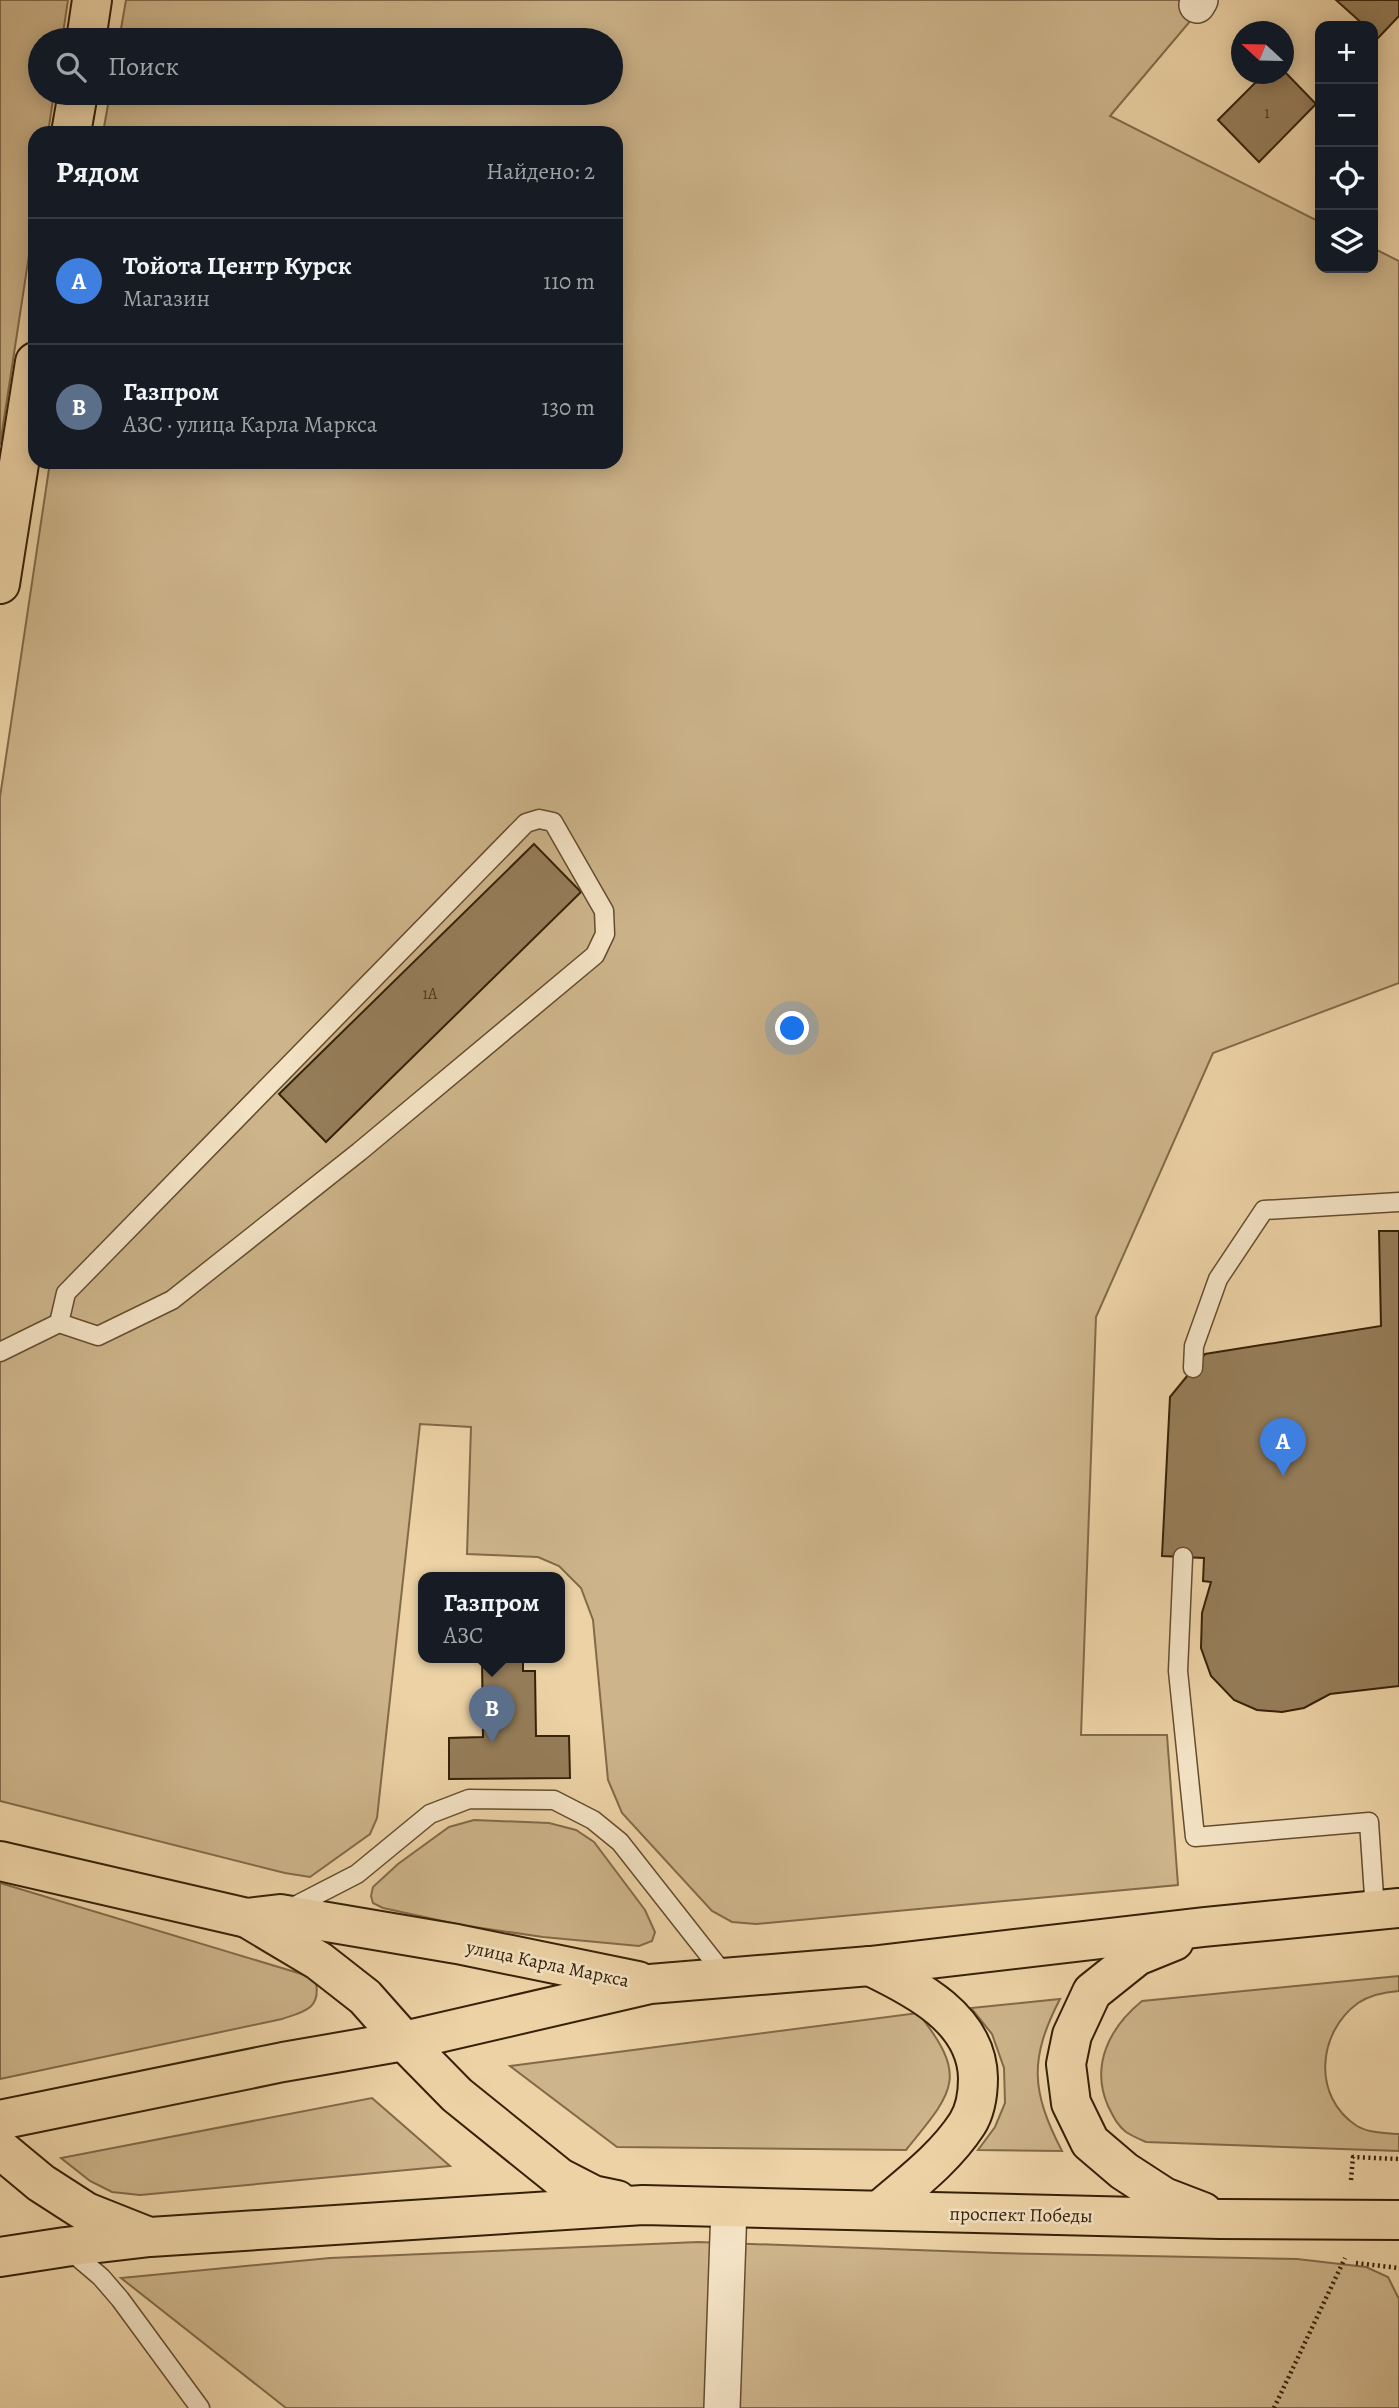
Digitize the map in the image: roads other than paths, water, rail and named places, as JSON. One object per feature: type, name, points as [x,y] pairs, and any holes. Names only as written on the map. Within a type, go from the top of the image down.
[{"type":"main road","points":[[88,28],[92,0]]},
{"type":"main road","points":[[72,126],[76,105]]},
{"type":"main road","points":[[0,584],[28,406]]},
{"type":"main road","name":"улица Карла Маркса","points":[[0,1861],[264,1916],[457,1944],[650,1984]]},
{"type":"main road","points":[[650,1984],[870,1966],[1387,1909]]},
{"type":"main road","points":[[264,1916],[356,1989],[457,2095],[560,2178],[593,2195],[643,2205]]},
{"type":"main road","points":[[1205,1927],[1137,1956],[1092,1992],[1072,2035],[1066,2064],[1071,2103],[1090,2142],[1124,2171],[1164,2197],[1220,2219]]},
{"type":"main road","points":[[870,1966],[912,1988],[953,2020],[967,2038],[978,2065],[978,2098],[967,2123],[940,2156],[880,2210]]},
{"type":"main road","name":"улица Карла Маркса","points":[[0,2120],[283,2062],[404,2041],[650,1984]]},
{"type":"main road","points":[[0,2149],[41,2183],[86,2212],[150,2238]]},
{"type":"main road","points":[[0,2257],[150,2238],[643,2205]]},
{"type":"main road","name":"проспект Победы","points":[[643,2205],[1220,2219],[1399,2220]]},
{"type":"street","points":[[722,2408],[729,2207]]},
{"type":"lane","points":[[0,1352],[59,1323],[98,1336],[172,1300],[359,1152],[595,955],[605,934],[604,911],[553,822],[540,819],[526,823],[497,852],[66,1293],[59,1323]]},
{"type":"lane","points":[[1193,1368],[1194,1346],[1219,1279],[1264,1210],[1399,1202]]},
{"type":"lane","points":[[1183,1557],[1178,1671],[1195,1837],[1369,1822],[1387,1909]]},
{"type":"lane","points":[[264,1916],[357,1874],[430,1814],[469,1799],[554,1800],[593,1820],[620,1842],[727,1978]]},
{"type":"lane","points":[[65,2247],[101,2277],[120,2299],[200,2408]]},
{"type":"place","name":"Тойота Центр Курск","points":[[1283,1476]]},
{"type":"place","name":"Газпром","points":[[492,1743]]}]
